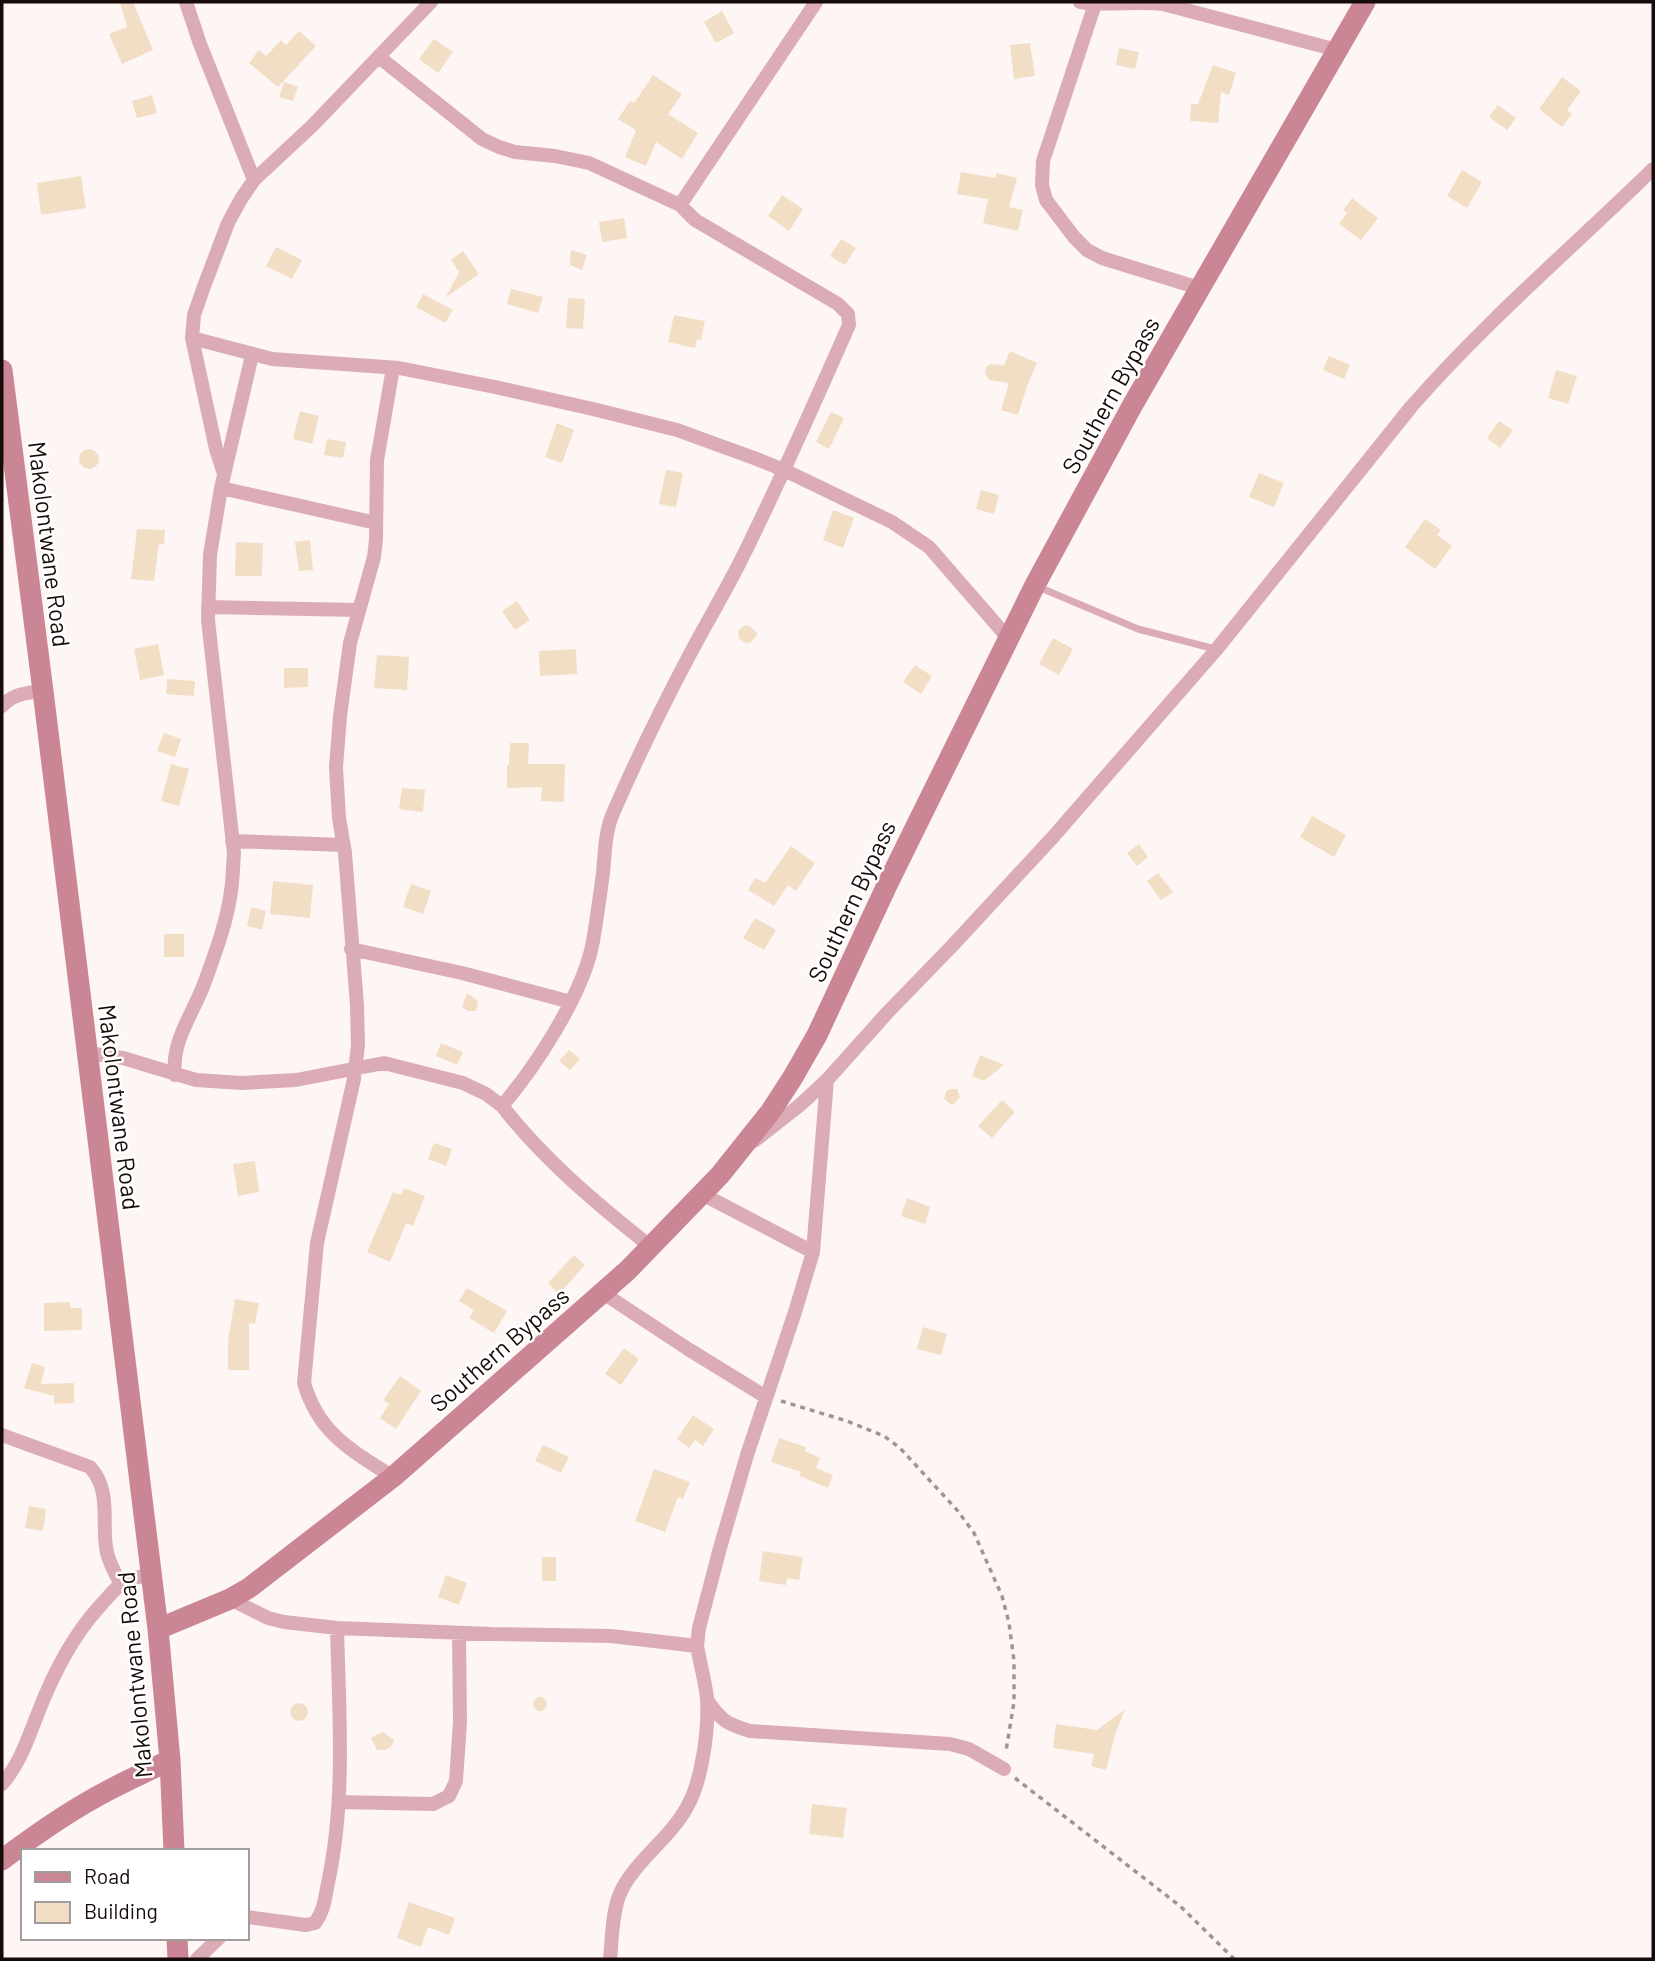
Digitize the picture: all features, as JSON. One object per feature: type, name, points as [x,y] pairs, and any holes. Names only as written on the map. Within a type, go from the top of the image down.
[{"type":"street","points":[[186,2],[254,180]]},
{"type":"street","points":[[223,480],[192,338],[194,315],[228,223],[254,180],[312,126],[431,2]]},
{"type":"street","points":[[680,205],[816,2]]},
{"type":"street","points":[[1080,2],[1145,2],[1191,6],[1337,50]]},
{"type":"street","name":"Southern Bypass","points":[[158,1629],[230,1599],[249,1588],[393,1477],[603,1293],[651,1247],[739,1153],[771,1111],[817,1035],[888,883],[1035,585],[1132,406],[1365,2]]},
{"type":"street","points":[[1095,4],[1043,161],[1042,185],[1046,200],[1087,250],[1102,258],[1199,288]]},
{"type":"street","points":[[379,57],[482,139],[515,152],[589,163],[680,205],[695,220],[838,304],[848,314],[849,326],[784,470],[612,814],[605,842],[592,944],[583,975],[571,1002],[516,1089],[502,1106]]},
{"type":"street","points":[[739,1153],[827,1080],[1053,837],[1216,650],[1442,371],[1653,169]]},
{"type":"street","points":[[192,338],[253,355],[289,361],[393,368],[446,377],[677,430],[784,470],[892,522],[929,547],[1008,638]]},
{"type":"street","points":[[175,1074],[173,1061],[179,1039],[203,988],[231,891],[234,853],[208,620],[210,555],[223,480],[253,355]]},
{"type":"street","points":[[393,368],[377,460],[374,557],[350,643],[336,767],[357,1005],[358,1045],[355,1070],[317,1243],[304,1383],[318,1416],[332,1434],[393,1477]]},
{"type":"street","name":"Makolontwane Road","points":[[2,370],[152,1575],[170,1760],[174,1849]]},
{"type":"street","points":[[223,480],[376,523]]},
{"type":"street","points":[[208,607],[359,610]]},
{"type":"street","points":[[2,706],[16,695],[43,691]]},
{"type":"street","points":[[232,841],[344,845]]},
{"type":"street","points":[[351,948],[571,1002]]},
{"type":"street","points":[[87,1053],[123,1058],[196,1080],[242,1083],[296,1080],[384,1063],[463,1083],[486,1094],[502,1106],[515,1124],[581,1189],[651,1247]]},
{"type":"street","points":[[610,1959],[619,1896],[628,1879],[671,1832],[688,1806],[699,1777],[707,1700],[697,1646],[720,1548],[813,1252],[827,1080]]},
{"type":"street","points":[[702,1194],[813,1252]]},
{"type":"street","points":[[603,1293],[766,1396]]},
{"type":"street","points":[[2,1435],[90,1467],[97,1476],[105,1500],[106,1547],[120,1583]]},
{"type":"street","points":[[2,1784],[21,1756],[62,1658],[82,1625],[120,1583],[132,1577],[152,1575]]},
{"type":"street","points":[[230,1599],[268,1618],[337,1628],[611,1636],[697,1646]]},
{"type":"street","points":[[248,1917],[306,1925],[315,1923],[321,1915],[334,1857],[339,1802],[337,1628]]},
{"type":"street","points":[[339,1802],[433,1804],[449,1796],[456,1781],[459,1734],[459,1633]]},
{"type":"street","points":[[707,1700],[718,1717],[750,1731],[950,1744],[969,1749],[1004,1769]]},
{"type":"street","points":[[2,1860],[85,1804],[170,1760]]},
{"type":"street","points":[[177,1940],[178,1959]]},
{"type":"street","points":[[197,1959],[217,1940]]},
{"type":"lane","points":[[1035,585],[1138,629],[1216,650]]},
{"type":"path","points":[[766,1396],[847,1421],[884,1436],[900,1448],[957,1510],[974,1533],[1002,1596],[1009,1623],[1014,1661],[1014,1702],[1004,1769],[1180,1906],[1234,1959]]},
{"type":"building","points":[[120,2],[133,2],[153,50],[122,64],[109,34],[127,27]]},
{"type":"building","points":[[722,11],[734,33],[716,43],[704,22]]},
{"type":"building","points":[[299,31],[316,46],[278,87],[249,63],[259,50],[266,56],[281,40],[286,45]]},
{"type":"building","points":[[434,39],[453,52],[438,73],[419,59]]},
{"type":"building","points":[[1030,43],[1035,76],[1014,79],[1010,45]]},
{"type":"building","points":[[1119,48],[1139,52],[1135,69],[1116,65]]},
{"type":"building","points":[[1213,65],[1236,73],[1229,95],[1221,92],[1218,123],[1190,121],[1191,104],[1198,104]]},
{"type":"building","points":[[653,75],[682,94],[668,114],[698,133],[682,159],[656,142],[646,166],[625,157],[636,130],[618,119],[630,101],[634,103]]},
{"type":"building","points":[[1562,77],[1581,91],[1567,110],[1572,114],[1562,127],[1539,109]]},
{"type":"building","points":[[284,82],[298,87],[293,101],[279,97]]},
{"type":"building","points":[[152,95],[157,113],[137,118],[132,101]]},
{"type":"building","points":[[1498,105],[1516,118],[1507,130],[1489,117]]},
{"type":"building","points":[[1462,170],[1482,182],[1467,208],[1447,196]]},
{"type":"building","points":[[961,172],[995,178],[997,173],[1017,178],[1009,207],[1023,210],[1018,231],[983,223],[988,199],[957,194]]},
{"type":"building","points":[[81,176],[86,208],[41,215],[37,183]]},
{"type":"building","points":[[782,195],[803,209],[789,231],[768,216]]},
{"type":"building","points":[[1352,198],[1378,218],[1361,240],[1339,224],[1347,213],[1343,210]]},
{"type":"building","points":[[624,218],[627,238],[602,242],[599,222]]},
{"type":"building","points":[[841,239],[856,248],[845,265],[830,256]]},
{"type":"building","points":[[276,247],[302,260],[292,279],[266,266]]},
{"type":"building","points":[[571,250],[587,255],[582,270],[570,265]]},
{"type":"building","points":[[463,251],[479,274],[446,297],[459,272],[451,260]]},
{"type":"building","points":[[511,289],[543,297],[538,313],[507,304]]},
{"type":"building","points":[[423,294],[453,310],[445,323],[416,307]]},
{"type":"building","points":[[568,298],[585,299],[583,329],[566,328]]},
{"type":"building","points":[[674,315],[705,321],[701,340],[697,339],[695,348],[668,342]]},
{"type":"building","points":[[1010,351],[1037,363],[1018,415],[1001,410],[1009,383],[989,380],[985,373],[986,367],[991,364],[1004,365]]},
{"type":"building","points":[[1329,356],[1350,365],[1344,379],[1323,370]]},
{"type":"building","points":[[1556,370],[1577,376],[1568,404],[1548,398]]},
{"type":"building","points":[[300,411],[319,416],[312,444],[293,439]]},
{"type":"building","points":[[831,412],[844,418],[829,449],[816,442]]},
{"type":"building","points":[[1499,421],[1513,430],[1500,448],[1487,438]]},
{"type":"building","points":[[557,423],[574,430],[562,463],[545,457]]},
{"type":"building","points":[[327,439],[346,442],[343,458],[324,455]]},
{"type":"building","points":[[89,449],[96,452],[99,459],[96,466],[89,469],[82,466],[79,459],[82,452]]},
{"type":"building","points":[[666,470],[683,473],[676,507],[659,504]]},
{"type":"building","points":[[1259,473],[1284,483],[1274,507],[1249,497]]},
{"type":"building","points":[[981,490],[999,495],[994,514],[976,509]]},
{"type":"building","points":[[833,510],[854,518],[843,548],[823,540]]},
{"type":"building","points":[[1425,519],[1441,530],[1437,535],[1452,546],[1435,569],[1405,547]]},
{"type":"building","points":[[137,529],[165,530],[164,544],[159,544],[154,581],[131,579]]},
{"type":"building","points":[[310,540],[313,570],[299,571],[295,542]]},
{"type":"building","points":[[236,542],[263,543],[262,576],[235,576]]},
{"type":"building","points":[[517,601],[530,620],[515,630],[502,611]]},
{"type":"building","points":[[746,625],[758,634],[751,642],[746,643],[739,639],[738,634]]},
{"type":"building","points":[[1053,638],[1073,649],[1059,675],[1039,664]]},
{"type":"building","points":[[158,644],[164,675],[140,680],[134,649]]},
{"type":"building","points":[[576,649],[577,674],[540,676],[539,651]]},
{"type":"building","points":[[377,655],[409,657],[407,690],[374,688]]},
{"type":"building","points":[[915,665],[932,676],[921,694],[903,682]]},
{"type":"building","points":[[284,668],[308,668],[308,687],[284,688]]},
{"type":"building","points":[[167,679],[195,681],[194,696],[166,694]]},
{"type":"building","points":[[164,733],[181,739],[175,757],[157,751]]},
{"type":"building","points":[[510,743],[529,743],[528,764],[565,764],[564,802],[541,801],[542,787],[507,788]]},
{"type":"building","points":[[171,764],[189,769],[179,806],[161,801]]},
{"type":"building","points":[[402,788],[425,790],[423,812],[399,809]]},
{"type":"building","points":[[1312,816],[1346,835],[1334,857],[1300,837]]},
{"type":"building","points":[[1139,844],[1148,857],[1137,866],[1127,853]]},
{"type":"building","points":[[791,846],[815,863],[796,891],[788,885],[774,906],[748,890],[755,878],[765,883]]},
{"type":"building","points":[[1158,873],[1173,892],[1161,900],[1147,881]]},
{"type":"building","points":[[273,881],[313,885],[310,918],[270,914]]},
{"type":"building","points":[[411,884],[431,891],[423,914],[403,907]]},
{"type":"building","points":[[251,907],[266,911],[262,930],[247,926]]},
{"type":"building","points":[[755,918],[776,930],[764,950],[743,938]]},
{"type":"building","points":[[164,934],[184,934],[184,957],[164,957]]},
{"type":"building","points":[[467,993],[477,1000],[476,1011],[468,1011],[462,1007]]},
{"type":"building","points":[[441,1043],[463,1052],[457,1065],[436,1056]]},
{"type":"building","points":[[569,1050],[580,1059],[570,1070],[559,1061]]},
{"type":"building","points":[[980,1055],[1004,1065],[984,1081],[972,1076]]},
{"type":"building","points":[[950,1089],[957,1089],[960,1097],[954,1104],[944,1099]]},
{"type":"building","points":[[1002,1100],[1015,1112],[992,1138],[978,1126]]},
{"type":"building","points":[[434,1143],[452,1149],[446,1166],[428,1159]]},
{"type":"building","points":[[255,1161],[259,1192],[238,1196],[233,1164]]},
{"type":"building","points":[[404,1188],[425,1196],[413,1226],[406,1223],[390,1262],[367,1252],[393,1192],[401,1195]]},
{"type":"building","points":[[907,1198],[930,1207],[925,1224],[901,1216]]},
{"type":"building","points":[[574,1255],[585,1265],[559,1294],[548,1283]]},
{"type":"building","points":[[467,1288],[507,1311],[494,1333],[469,1318],[474,1310],[459,1301]]},
{"type":"building","points":[[235,1299],[259,1303],[255,1324],[249,1323],[249,1370],[228,1370],[228,1341]]},
{"type":"building","points":[[70,1302],[70,1308],[82,1308],[82,1330],[44,1331],[44,1303]]},
{"type":"building","points":[[923,1327],[947,1334],[941,1355],[917,1349]]},
{"type":"building","points":[[624,1348],[639,1359],[621,1385],[605,1374]]},
{"type":"building","points":[[32,1363],[45,1367],[41,1384],[74,1383],[74,1403],[54,1404],[54,1396],[24,1388]]},
{"type":"building","points":[[400,1376],[421,1391],[396,1429],[380,1418],[389,1404],[383,1400]]},
{"type":"building","points":[[693,1415],[714,1429],[703,1446],[695,1440],[689,1448],[677,1439]]},
{"type":"building","points":[[779,1438],[806,1447],[805,1451],[820,1458],[816,1468],[833,1475],[828,1488],[799,1476],[801,1472],[771,1462]]},
{"type":"building","points":[[543,1445],[569,1457],[561,1473],[535,1461]]},
{"type":"building","points":[[654,1469],[690,1482],[683,1499],[678,1497],[665,1532],[635,1521]]},
{"type":"building","points":[[29,1506],[46,1509],[43,1531],[25,1528]]},
{"type":"building","points":[[763,1551],[803,1557],[799,1580],[787,1578],[786,1585],[759,1581]]},
{"type":"building","points":[[542,1557],[556,1557],[556,1581],[542,1581]]},
{"type":"building","points":[[446,1575],[467,1583],[459,1605],[438,1597]]},
{"type":"building","points":[[537,1697],[543,1697],[547,1704],[543,1711],[537,1711],[533,1707],[533,1701]]},
{"type":"building","points":[[299,1703],[305,1706],[308,1712],[305,1718],[299,1721],[293,1718],[290,1712],[293,1706]]},
{"type":"building","points":[[1125,1709],[1106,1770],[1091,1766],[1094,1754],[1053,1748],[1056,1724],[1097,1730]]},
{"type":"building","points":[[383,1732],[394,1740],[391,1747],[377,1750],[371,1738]]},
{"type":"building","points":[[812,1804],[847,1808],[843,1838],[809,1834]]},
{"type":"building","points":[[409,1902],[455,1918],[449,1935],[428,1927],[421,1947],[397,1938]]}]
